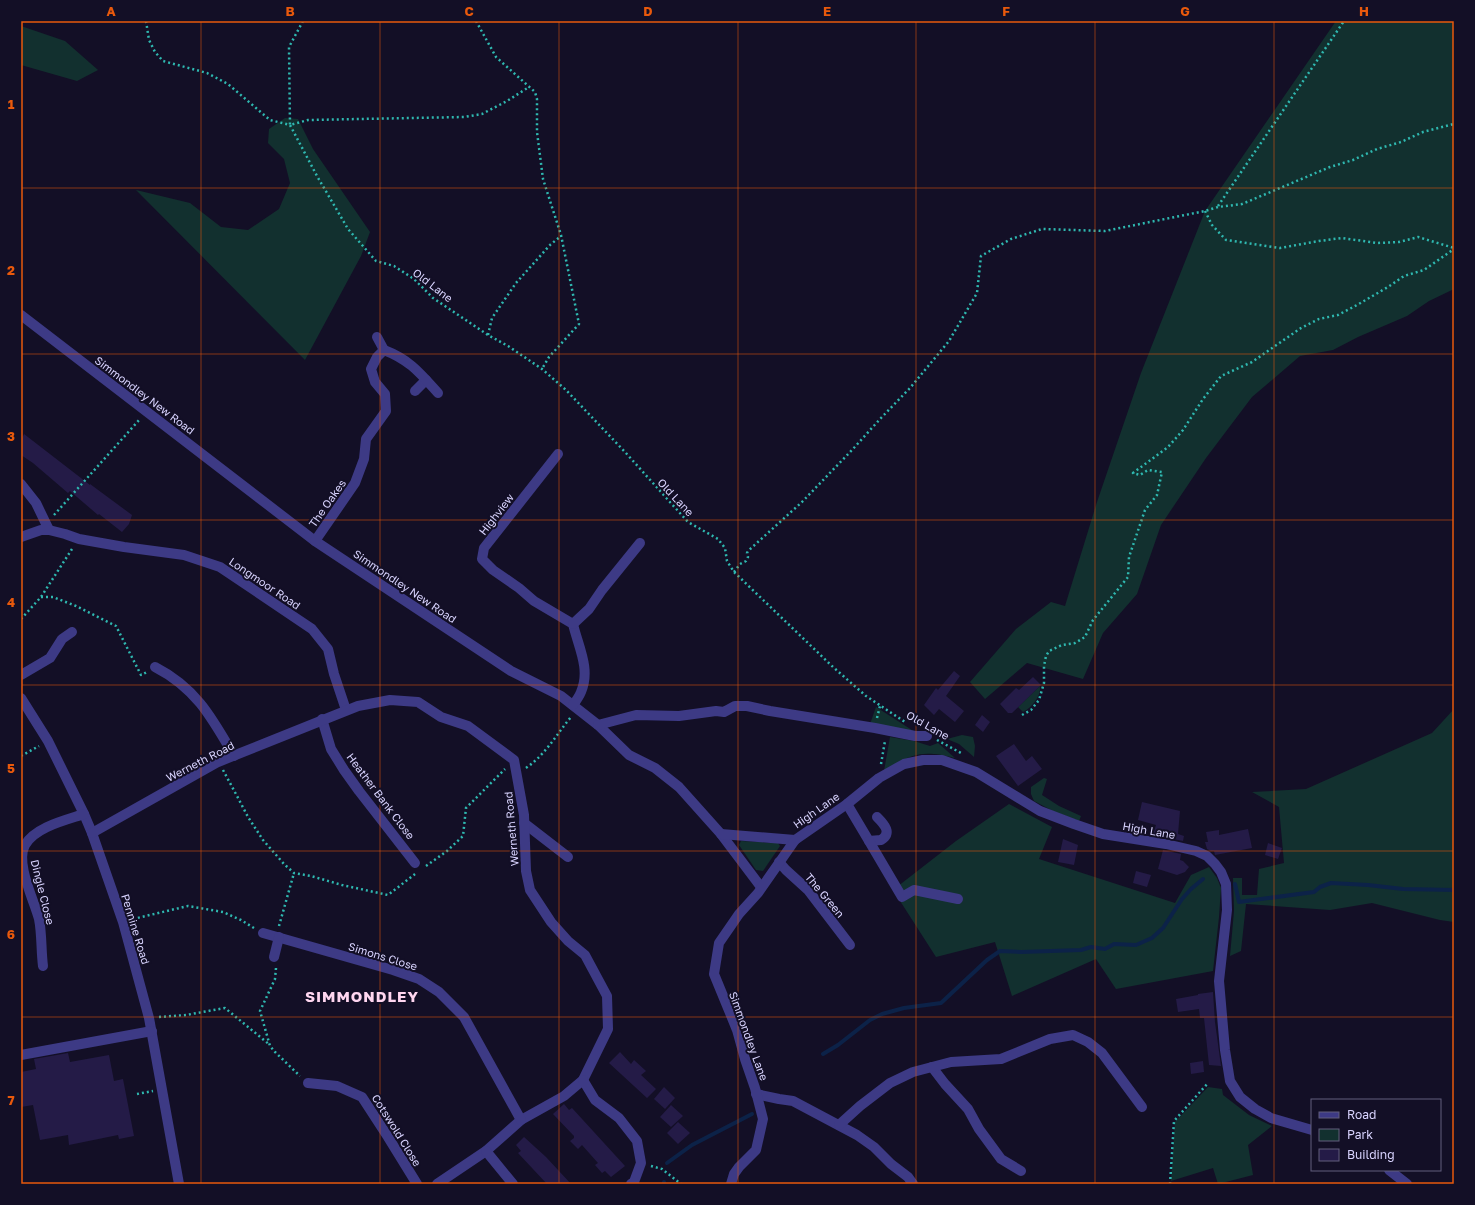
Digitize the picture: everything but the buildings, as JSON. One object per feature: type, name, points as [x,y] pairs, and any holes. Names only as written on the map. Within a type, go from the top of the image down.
[{"type":"street","name":"Simmondley New Road","points":[[21,315],[315,540],[504,667],[561,696],[598,725],[629,755],[655,768],[679,787],[721,834],[761,887]]},
{"type":"street","points":[[377,337],[384,350],[394,354],[415,367],[438,393]]},
{"type":"street","name":"The Oakes","points":[[315,540],[356,482],[364,459],[366,439],[386,411],[386,394],[375,382],[372,369],[377,357],[384,350]]},
{"type":"street","points":[[415,392],[426,380]]},
{"type":"street","name":"Highview","points":[[558,454],[484,548],[482,559],[493,570],[544,608],[572,624]]},
{"type":"street","points":[[21,484],[36,503],[48,527]]},
{"type":"street","name":"Longmoor Road","points":[[21,537],[48,527],[79,539],[124,547],[184,554],[220,567],[312,629],[328,649],[334,674],[346,710]]},
{"type":"street","points":[[575,707],[585,680],[584,660],[572,624],[589,609],[602,590],[640,543]]},
{"type":"street","points":[[21,675],[50,658],[62,639],[72,632]]},
{"type":"street","points":[[155,667],[171,675],[190,691],[206,709],[234,756]]},
{"type":"street","name":"Pennine Road","points":[[21,698],[48,741],[84,814],[123,922],[152,1031],[179,1184]]},
{"type":"street","name":"Werneth Road","points":[[92,833],[218,762],[346,710],[358,706],[390,700],[418,702],[441,717],[468,726],[514,760],[524,823],[526,871],[530,890],[551,922],[568,941],[586,955],[607,996],[608,1030],[583,1080],[564,1096],[520,1120],[486,1151],[437,1184]]},
{"type":"street","points":[[598,725],[636,715],[679,716],[716,711],[724,712],[735,706],[747,706],[915,736],[926,736]]},
{"type":"street","name":"Heather Bank Close","points":[[322,720],[332,749],[344,770],[420,867]]},
{"type":"street","name":"High Lane","points":[[795,840],[847,804],[879,778],[904,764],[923,760],[942,760],[987,778],[1040,811],[1074,824],[1103,834],[1166,844],[1196,851],[1207,856],[1221,872],[1226,884],[1227,910],[1219,981],[1225,1050],[1230,1081],[1240,1097],[1255,1109],[1271,1118],[1311,1130]]},
{"type":"street","points":[[847,804],[902,897],[914,890],[958,899]]},
{"type":"street","name":"Dingle Close","points":[[43,966],[39,920],[25,874],[22,857],[25,845],[36,833],[52,825],[84,814]]},
{"type":"street","points":[[869,841],[881,840],[888,830],[877,817]]},
{"type":"street","points":[[524,823],[568,857]]},
{"type":"street","points":[[721,834],[795,840]]},
{"type":"street","name":"Simmondley Lane","points":[[731,1184],[734,1174],[739,1167],[756,1150],[763,1119],[737,1030],[714,974],[719,943],[795,840]]},
{"type":"street","name":"The Green","points":[[779,862],[808,890],[850,945]]},
{"type":"street","name":"Simons Close","points":[[263,933],[393,970],[419,980],[439,992],[464,1017],[504,1088],[520,1120]]},
{"type":"street","points":[[274,957],[278,937]]},
{"type":"street","points":[[21,1055],[152,1031]]},
{"type":"street","points":[[839,1125],[860,1106],[890,1083],[913,1072],[951,1062],[1001,1059],[1050,1039],[1073,1035],[1088,1042],[1102,1053],[1142,1107]]},
{"type":"street","points":[[932,1067],[968,1109],[979,1129],[1001,1159],[1021,1171]]},
{"type":"street","points":[[583,1080],[595,1100],[619,1118],[637,1141],[641,1163],[634,1182],[631,1184]]},
{"type":"street","name":"Cotswold Close","points":[[308,1083],[338,1086],[362,1097],[417,1184]]},
{"type":"street","points":[[756,1094],[779,1099],[793,1100],[857,1135],[874,1147],[891,1164],[908,1177],[913,1184]]},
{"type":"street","points":[[486,1151],[512,1184]]},
{"type":"street","points":[[1390,1171],[1406,1184]]},
{"type":"path","points":[[146,21],[149,40],[155,52],[163,61],[207,73],[228,84],[270,120],[290,125],[308,120],[464,117],[482,114],[508,102],[529,87]]},
{"type":"path","points":[[290,125],[289,47],[304,21]]},
{"type":"path","points":[[476,21],[496,57],[535,92],[537,99],[537,132],[543,178],[561,235],[579,324],[549,357],[542,369]]},
{"type":"path","points":[[1218,207],[1344,21]]},
{"type":"path","points":[[734,572],[740,564],[746,561],[748,551],[802,502],[852,450],[910,388],[949,341],[977,293],[981,256],[1011,238],[1042,229],[1105,231],[1205,211],[1218,207],[1242,204],[1377,149],[1402,142],[1423,132],[1454,124]]},
{"type":"path","name":"Old Lane","points":[[290,125],[317,176],[348,229],[376,260],[401,270],[414,279],[433,298],[542,369],[566,390],[625,452],[688,522],[718,539],[725,548],[727,561],[734,572],[833,667],[866,696],[907,723]]},
{"type":"path","points":[[1205,211],[1212,225],[1226,240],[1280,248],[1342,238],[1377,243],[1399,242],[1418,238],[1454,248]]},
{"type":"path","points":[[488,335],[492,318],[516,282],[561,235]]},
{"type":"path","points":[[1022,715],[1031,710],[1038,700],[1044,683],[1044,666],[1046,656],[1049,652],[1062,645],[1075,643],[1085,636],[1093,620],[1128,577],[1129,557],[1146,510],[1157,494],[1162,472],[1148,470],[1140,475],[1133,473],[1168,447],[1183,430],[1203,399],[1221,376],[1252,362],[1301,328],[1319,319],[1338,315],[1388,287],[1404,276],[1424,270],[1454,248]]},
{"type":"path","points":[[48,527],[147,411]]},
{"type":"path","points":[[21,619],[41,597],[79,539]]},
{"type":"path","points":[[41,597],[53,597],[76,606],[116,626],[141,675],[155,667]]},
{"type":"path","points":[[517,776],[543,754],[575,707]]},
{"type":"path","points":[[879,778],[886,730]]},
{"type":"path","name":"Old Lane","points":[[926,736],[940,740],[962,754],[968,770]]},
{"type":"path","points":[[21,756],[48,741]]},
{"type":"path","points":[[218,762],[238,796],[248,817],[263,840],[284,864],[294,872],[342,886],[388,895],[420,867],[447,851],[463,836],[466,808],[514,760]]},
{"type":"path","points":[[278,937],[294,872]]},
{"type":"path","points":[[123,922],[188,906],[223,912],[241,920],[263,933]]},
{"type":"path","points":[[270,1046],[260,1011],[275,979],[276,968],[274,957]]},
{"type":"path","points":[[149,1018],[186,1015],[225,1008],[270,1046],[308,1083]]},
{"type":"path","points":[[1170,1184],[1174,1121],[1208,1083]]},
{"type":"path","points":[[641,1163],[662,1169],[681,1184]]},
{"type":"green space","points":[[1336,21],[1454,21],[1454,289],[1429,301],[1407,316],[1358,337],[1333,350],[1300,356],[1252,397],[1206,458],[1161,525],[1137,594],[1103,633],[1083,679],[1027,663],[985,699],[970,682],[1016,629],[1051,602],[1065,606],[1097,502],[1141,373],[1205,211]]},
{"type":"green space","points":[[21,26],[65,41],[98,70],[77,81],[21,65]]},
{"type":"green space","points":[[285,118],[298,119],[313,149],[370,232],[361,256],[305,360],[136,190],[190,203],[221,227],[248,230],[279,209],[290,183],[284,159],[268,143],[269,129]]},
{"type":"green space","points":[[1040,686],[1037,698],[1030,707],[1023,712],[1018,707]]},
{"type":"green space","points":[[876,707],[915,732],[870,724]]},
{"type":"green space","points":[[1454,709],[1454,922],[1440,920],[1372,903],[1330,910],[1246,904],[1241,951],[1230,956],[1234,911],[1233,878],[1242,878],[1242,895],[1257,895],[1259,869],[1284,863],[1279,807],[1252,792],[1306,789],[1432,733]]},
{"type":"green space","points":[[962,735],[973,737],[975,746],[974,757],[959,744],[947,739]]},
{"type":"green space","points":[[890,737],[914,741],[930,746],[938,743],[955,758],[934,754],[918,755],[902,760],[884,771]]},
{"type":"green space","points":[[1044,778],[1047,779],[1042,795],[1059,806],[1081,816],[1079,821],[1053,811],[1034,801],[1031,794],[1031,787]]},
{"type":"green space","points":[[1009,804],[1052,827],[1039,859],[1175,903],[1191,875],[1209,867],[1217,878],[1221,888],[1213,971],[1116,989],[1096,959],[1012,996],[995,942],[936,957],[893,890],[956,841]]},
{"type":"green space","points":[[741,841],[778,843],[780,846],[763,871],[756,870],[739,845]]},
{"type":"green space","points":[[1208,1087],[1222,1089],[1223,1095],[1249,1115],[1272,1126],[1248,1145],[1253,1175],[1218,1184],[1213,1168],[1171,1181],[1175,1122]]},
{"type":"waterway","points":[[823,1054],[838,1045],[870,1020],[882,1014],[904,1008],[941,1003],[987,960],[1000,951],[1021,952],[1081,950],[1091,947],[1105,949],[1114,944],[1136,945],[1152,938],[1163,928],[1182,899],[1203,879]]},
{"type":"waterway","points":[[1235,884],[1239,902],[1314,892],[1320,887],[1331,883],[1403,889],[1454,890]]},
{"type":"waterway","points":[[667,1163],[692,1145],[752,1114]]},
{"type":"district","name":"SIMMONDLEY","points":[[362,996]]}]
